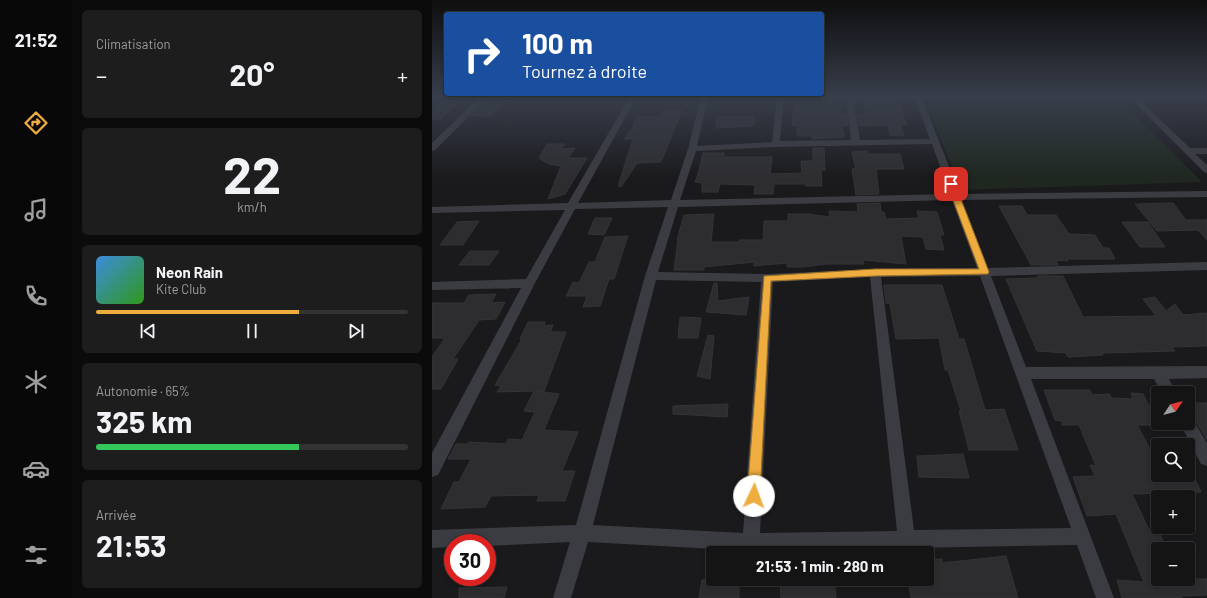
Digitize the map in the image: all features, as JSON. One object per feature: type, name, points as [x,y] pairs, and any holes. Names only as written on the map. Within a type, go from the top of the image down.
[{"type":"street","points":[[432,148],[457,124]]},
{"type":"street","points":[[432,468],[530,283],[617,124]]},
{"type":"street","points":[[562,598],[582,534],[652,276],[692,149],[698,124]]},
{"type":"street","points":[[776,144],[778,124]]},
{"type":"street","points":[[853,124],[856,143]]},
{"type":"street","points":[[929,124],[985,272],[1105,598]]},
{"type":"street","points":[[1159,124],[1207,170]]},
{"type":"street","points":[[692,149],[776,144],[935,141]]},
{"type":"street","points":[[1187,151],[1207,150]]},
{"type":"street","points":[[432,210],[880,198],[1207,194]]},
{"type":"street","points":[[652,276],[767,278],[875,273],[985,272],[1207,266]]},
{"type":"street","points":[[875,273],[907,540]]},
{"type":"street","points":[[751,542],[767,278]]},
{"type":"street","points":[[432,286],[530,283]]},
{"type":"street","points":[[1022,373],[1207,372]]},
{"type":"street","points":[[1158,373],[1165,386]]},
{"type":"street","points":[[1191,430],[1207,458]]},
{"type":"street","points":[[432,539],[582,534],[751,542],[1083,536]]},
{"type":"shaded area","points":[[935,124],[1144,124],[1202,182],[961,190]]},
{"type":"building","points":[[634,124],[676,124],[661,162],[637,163],[621,187],[618,186],[633,139],[624,139]]},
{"type":"building","points":[[716,124],[754,124],[754,126],[716,128]]},
{"type":"building","points":[[792,124],[848,124],[848,126],[842,126],[844,137],[812,139],[812,136],[797,136],[797,126],[792,126]]},
{"type":"building","points":[[859,124],[906,125],[901,125],[904,136],[890,135],[888,125],[859,126]]},
{"type":"building","points":[[547,144],[565,144],[560,149],[575,148],[568,158],[587,158],[565,194],[548,199],[561,166],[549,164],[539,158]]},
{"type":"building","points":[[813,148],[824,148],[825,170],[821,170],[822,186],[806,186],[806,184],[774,184],[773,194],[754,194],[755,185],[720,184],[718,192],[702,192],[702,183],[695,182],[703,153],[724,153],[724,157],[772,157],[770,174],[802,173],[801,161],[813,161]]},
{"type":"building","points":[[868,151],[868,154],[900,154],[904,169],[876,169],[879,194],[856,195],[852,169],[856,169],[852,152]]},
{"type":"building","points":[[880,203],[881,212],[884,212],[886,219],[919,218],[917,211],[937,212],[944,235],[940,235],[944,250],[926,249],[923,237],[901,236],[906,264],[863,260],[864,264],[827,264],[787,267],[787,263],[754,266],[754,262],[704,267],[704,270],[674,270],[677,240],[684,215],[714,214],[711,242],[739,242],[739,240],[763,240],[764,221],[788,221],[788,214],[808,214],[830,217],[829,211],[858,212],[857,204]]},
{"type":"building","points":[[1173,203],[1186,220],[1207,220],[1207,240],[1198,230],[1157,231],[1135,204]]},
{"type":"building","points":[[999,206],[1022,206],[1027,215],[1056,215],[1069,234],[1095,235],[1103,248],[1109,248],[1115,259],[1067,259],[1068,261],[1056,260],[1058,265],[1031,265]]},
{"type":"building","points":[[595,218],[612,218],[604,235],[588,234]]},
{"type":"building","points":[[479,221],[463,245],[440,245],[457,222]]},
{"type":"building","points":[[1122,222],[1148,222],[1165,247],[1140,247]]},
{"type":"building","points":[[628,236],[614,279],[609,279],[600,306],[583,307],[587,296],[566,296],[573,282],[579,283],[589,262],[595,262],[605,237]]},
{"type":"building","points":[[470,251],[499,251],[489,265],[459,265]]},
{"type":"building","points":[[1037,276],[1063,276],[1083,317],[1156,316],[1143,299],[1155,297],[1166,311],[1175,304],[1183,315],[1207,313],[1207,346],[1172,347],[1175,351],[1102,353],[1103,355],[1068,357],[1066,353],[1037,351],[1006,279],[1038,278]]},
{"type":"building","points":[[714,283],[717,283],[718,301],[749,297],[746,315],[706,312]]},
{"type":"building","points":[[884,285],[942,285],[959,339],[964,339],[985,410],[1004,409],[1018,450],[969,450],[959,411],[961,411],[948,370],[945,370],[939,338],[896,339],[890,304],[886,303]]},
{"type":"building","points":[[496,294],[491,303],[505,302],[496,319],[479,320],[453,359],[458,359],[441,389],[432,389],[432,357],[445,338],[432,338],[432,303],[464,303],[469,295]]},
{"type":"building","points":[[680,317],[701,318],[698,338],[678,338]]},
{"type":"building","points":[[528,322],[545,322],[544,326],[553,325],[550,332],[566,332],[544,391],[536,391],[559,394],[544,430],[578,432],[562,471],[575,471],[565,501],[537,501],[539,495],[491,496],[485,507],[441,509],[454,482],[459,482],[471,459],[448,459],[456,444],[468,444],[469,442],[506,444],[508,439],[522,440],[535,412],[524,411],[534,391],[497,392],[501,386],[495,385],[522,339],[520,339]]},
{"type":"building","points":[[708,335],[714,336],[710,379],[697,376]]},
{"type":"building","points":[[1044,390],[1090,390],[1092,395],[1109,394],[1112,398],[1133,399],[1131,393],[1143,394],[1151,410],[1151,425],[1137,425],[1151,451],[1151,482],[1195,482],[1195,479],[1201,492],[1195,492],[1195,490],[1151,490],[1151,493],[1132,494],[1151,534],[1160,534],[1163,542],[1151,542],[1151,586],[1195,586],[1195,579],[1207,579],[1207,595],[1181,596],[1182,598],[1122,598],[1117,580],[1144,582],[1116,514],[1087,516],[1073,477],[1095,476],[1090,465],[1096,466],[1079,425],[1062,425],[1062,421],[1055,420]]},
{"type":"building","points":[[1195,403],[1207,403],[1207,440],[1195,420]]},
{"type":"building","points":[[728,404],[727,417],[673,414],[673,406]]},
{"type":"building","points":[[963,454],[969,478],[919,477],[917,456]]},
{"type":"building","points":[[1006,556],[1018,598],[911,598],[909,586],[934,586],[934,560],[942,559],[942,563]]},
{"type":"building","points":[[706,579],[706,586],[739,586],[739,598],[699,598],[702,580]]},
{"type":"building","points":[[780,586],[835,586],[836,598],[781,598]]},
{"type":"building","points":[[507,587],[504,598],[459,598],[459,588]]},
{"type":"route","points":[[754,496],[767,278],[875,273],[985,272],[951,184]]}]
